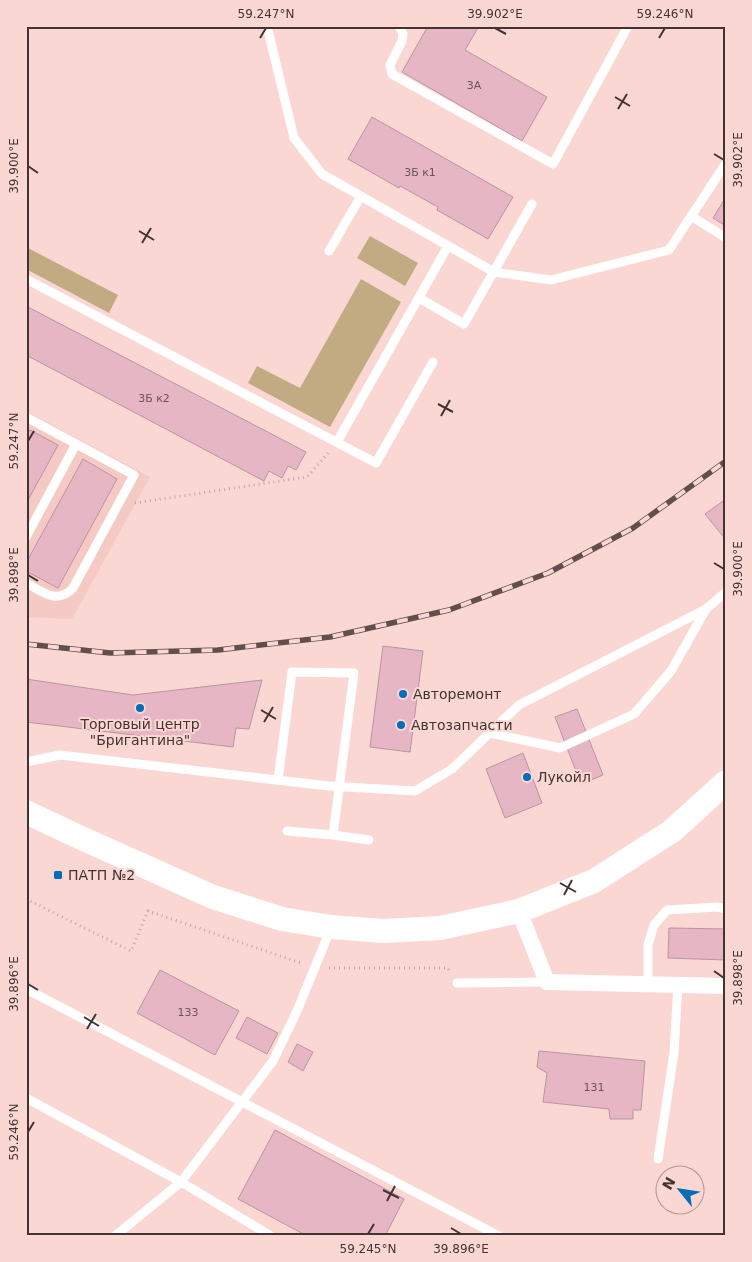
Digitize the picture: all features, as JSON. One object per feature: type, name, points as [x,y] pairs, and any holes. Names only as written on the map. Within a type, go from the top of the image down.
[{"type":"main road","points":[[26,812],[213,897],[282,920],[331,928],[383,931],[440,928],[519,911],[594,881],[672,831],[726,782]]},
{"type":"street","points":[[519,911],[547,982],[726,986]]},
{"type":"lane","points":[[267,26],[294,138],[322,174],[494,272],[551,280],[669,250],[726,163]]},
{"type":"lane","points":[[398,26],[403,34],[402,41],[390,65],[392,74],[553,164],[628,26]]},
{"type":"lane","points":[[329,251],[360,196]]},
{"type":"lane","points":[[419,298],[464,324],[532,204]]},
{"type":"lane","points":[[691,216],[726,238]]},
{"type":"lane","points":[[337,442],[448,246]]},
{"type":"lane","points":[[26,279],[376,463],[433,362]]},
{"type":"lane","points":[[26,418],[134,475],[73,588],[66,595],[60,597],[51,596],[26,582]]},
{"type":"lane","points":[[26,537],[76,444]]},
{"type":"lane","points":[[26,762],[60,755],[278,780],[415,791],[452,768],[519,705],[706,609],[726,592]]},
{"type":"lane","points":[[490,733],[560,748],[634,714],[671,672],[706,609]]},
{"type":"lane","points":[[278,780],[292,672],[354,673],[333,835]]},
{"type":"lane","points":[[287,831],[369,840]]},
{"type":"lane","points":[[648,984],[648,945],[654,925],[668,910],[717,907],[726,909]]},
{"type":"lane","points":[[115,1236],[181,1182],[273,1061],[297,1011],[331,928]]},
{"type":"lane","points":[[457,984],[547,982]]},
{"type":"lane","points":[[658,1159],[674,1053],[678,984]]},
{"type":"lane","points":[[26,989],[499,1236]]},
{"type":"lane","points":[[26,1098],[181,1182],[271,1236]]},
{"type":"path","points":[[118,506],[307,477],[337,442]]},
{"type":"path","points":[[26,899],[131,951],[148,911],[315,968],[448,968],[457,984]]},
{"type":"shaded area","points":[[370,236],[418,263],[405,286],[357,258]]},
{"type":"shaded area","points":[[26,247],[118,295],[109,313],[26,269]]},
{"type":"shaded area","points":[[361,279],[401,302],[330,427],[248,383],[257,366],[300,388]]},
{"type":"shaded area","points":[[26,411],[150,477],[72,619],[26,617]]},
{"type":"building","points":[[428,26],[479,26],[465,50],[547,97],[522,141],[402,72]]},
{"type":"building","points":[[372,117],[513,197],[488,239],[437,210],[438,207],[400,186],[399,188],[348,159]]},
{"type":"building","points":[[726,197],[726,226],[713,218]]},
{"type":"building","points":[[26,306],[306,452],[296,470],[288,466],[282,478],[269,471],[264,481],[26,355]]},
{"type":"building","points":[[30,430],[58,445],[26,504],[26,436]]},
{"type":"building","points":[[83,459],[117,479],[58,588],[26,571],[26,563]]},
{"type":"building","points":[[726,499],[726,540],[705,514]]},
{"type":"building","points":[[383,646],[423,651],[410,752],[370,747]]},
{"type":"building","name":"Торговый центр \"Бригантина\"","points":[[26,679],[133,695],[262,680],[249,729],[236,728],[233,747],[26,722]]},
{"type":"building","points":[[577,709],[603,775],[581,784],[555,717]]},
{"type":"building","points":[[523,753],[542,803],[505,818],[486,769]]},
{"type":"building","points":[[669,928],[726,929],[726,960],[668,958]]},
{"type":"building","points":[[160,970],[239,1011],[215,1055],[137,1013]]},
{"type":"building","points":[[247,1017],[278,1033],[267,1054],[236,1038]]},
{"type":"building","points":[[297,1044],[313,1052],[303,1071],[288,1062]]},
{"type":"building","points":[[539,1051],[645,1061],[641,1110],[633,1110],[633,1119],[610,1119],[609,1109],[543,1102],[547,1073],[537,1067]]},
{"type":"building","points":[[275,1130],[404,1199],[385,1236],[307,1236],[238,1199]]},
{"type":"railway","points":[[26,644],[110,653],[218,650],[330,637],[449,610],[548,573],[633,528],[726,461]]},
{"type":"place","name":"Авторемонт","points":[[403,694]]},
{"type":"place","name":"Торговый центр \"Бригантина\"","points":[[140,708]]},
{"type":"place","name":"Автозапчасти","points":[[401,725]]},
{"type":"place","name":"Лукойл","points":[[527,777]]},
{"type":"place","name":"ПАТП №2","points":[[58,875]]}]
